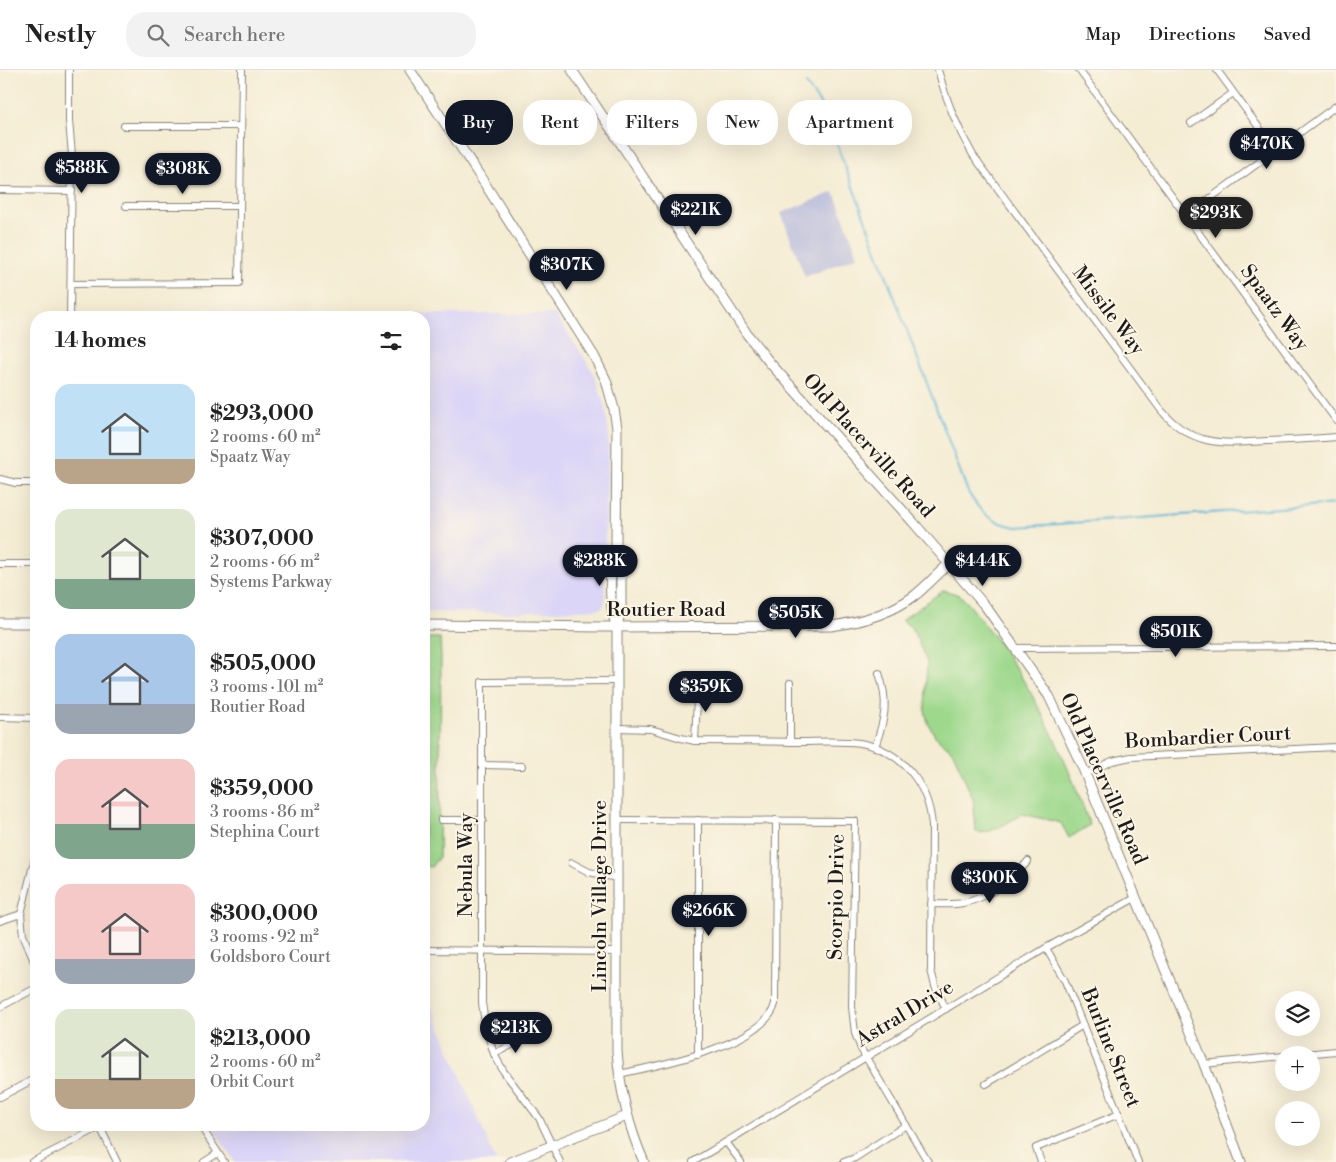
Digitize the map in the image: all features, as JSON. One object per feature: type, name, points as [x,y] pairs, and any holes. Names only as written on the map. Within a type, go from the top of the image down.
[{"type":"street","points":[[69,70],[68,102],[72,154],[70,311]]},
{"type":"street","points":[[71,284],[239,283],[242,70]]},
{"type":"street","name":"Lincoln Village Drive","points":[[410,70],[594,356],[606,380],[614,410],[617,428],[616,547],[612,559],[612,610],[617,627],[617,1042],[619,1074],[627,1116],[644,1162]]},
{"type":"street","name":"Old Placerville Road","points":[[572,70],[747,334],[986,607],[1049,696],[1085,774],[1204,1064],[1241,1162]]},
{"type":"street","name":"Missile Way","points":[[938,70],[956,124],[973,155],[1160,410],[1174,425],[1194,437],[1217,443],[1336,437]]},
{"type":"street","name":"Spaatz Way","points":[[1079,70],[1336,420]]},
{"type":"street","points":[[1216,70],[1276,151]]},
{"type":"street","points":[[1191,123],[1233,92]]},
{"type":"street","points":[[1186,216],[1336,106]]},
{"type":"street","points":[[124,126],[241,126]]},
{"type":"street","points":[[0,190],[72,191]]},
{"type":"street","points":[[126,206],[240,206]]},
{"type":"street","points":[[0,479],[16,483],[30,483]]},
{"type":"street","points":[[0,564],[30,564]]},
{"type":"street","name":"Routier Road","points":[[430,625],[810,628],[851,623],[900,606],[916,595],[949,564]]},
{"type":"street","points":[[0,623],[30,623]]},
{"type":"street","points":[[1016,648],[1336,646]]},
{"type":"street","points":[[875,747],[886,706],[884,687],[879,673]]},
{"type":"street","name":"Nebula Way","points":[[560,1162],[535,1112],[504,1072],[494,1054],[482,1012],[482,682],[617,681]]},
{"type":"street","points":[[696,741],[697,698],[703,682]]},
{"type":"street","points":[[790,683],[790,742]]},
{"type":"street","points":[[0,717],[30,718]]},
{"type":"street","points":[[618,728],[651,729],[696,741],[855,743],[875,747],[895,757],[906,766],[927,797],[932,826],[931,970],[935,986],[946,1009]]},
{"type":"street","name":"Bombardier Court","points":[[1085,774],[1112,761],[1131,757],[1336,747]]},
{"type":"street","points":[[483,765],[522,766]]},
{"type":"street","points":[[441,820],[483,820]]},
{"type":"street","name":"Scorpio Drive","points":[[617,820],[855,820],[852,1015],[855,1032],[865,1058],[928,1162]]},
{"type":"street","points":[[698,820],[698,1055]]},
{"type":"street","points":[[619,1074],[698,1055],[744,1035],[764,1022],[773,1011],[775,1004],[776,820]]},
{"type":"street","points":[[932,904],[958,904],[978,898],[1009,880],[1028,860]]},
{"type":"street","points":[[572,864],[589,872],[617,878]]},
{"type":"street","points":[[30,879],[22,914],[24,940],[30,953]]},
{"type":"street","name":"Astral Drive","points":[[693,1162],[1046,948],[1135,898]]},
{"type":"street","points":[[0,921],[22,914]]},
{"type":"street","name":"Burline Street","points":[[1046,948],[1062,974],[1138,1162]]},
{"type":"street","points":[[430,950],[617,952]]},
{"type":"street","points":[[0,1007],[30,991]]},
{"type":"street","points":[[986,1084],[1083,1025]]},
{"type":"street","points":[[494,1054],[529,1036]]},
{"type":"street","points":[[1320,1053],[1336,1051]]},
{"type":"street","points":[[1204,1064],[1275,1057]]},
{"type":"street","points":[[0,1097],[30,1081]]},
{"type":"street","points":[[1042,1162],[1036,1148],[1119,1114]]},
{"type":"street","points":[[510,1162],[627,1116]]},
{"type":"street","points":[[844,1162],[855,1158],[906,1126]]},
{"type":"street","points":[[32,1162],[92,1131]]},
{"type":"street","points":[[102,1131],[117,1162]]},
{"type":"street","points":[[204,1131],[224,1162]]},
{"type":"street","points":[[726,1142],[742,1162]]},
{"type":"street","points":[[204,1162],[218,1153]]},
{"type":"shaded area","points":[[834,192],[858,256],[805,277],[781,213]]},
{"type":"shaded area","points":[[430,314],[555,314],[595,376],[605,406],[609,434],[604,606],[600,609],[507,613],[430,612]]},
{"type":"shaded area","points":[[430,1002],[496,1161],[492,1162],[235,1162],[215,1131],[430,1131]]},
{"type":"green space","points":[[944,590],[959,595],[972,608],[1017,670],[1045,720],[1058,746],[1090,825],[1069,838],[1061,823],[1023,814],[993,830],[981,833],[976,832],[973,799],[953,752],[935,736],[928,723],[925,711],[927,662],[912,628],[902,620]]},
{"type":"green space","points":[[430,638],[440,638],[439,857],[431,867]]},
{"type":"waterway","points":[[806,84],[825,113],[968,492],[988,516],[1001,523],[1017,527],[1336,504]]}]
